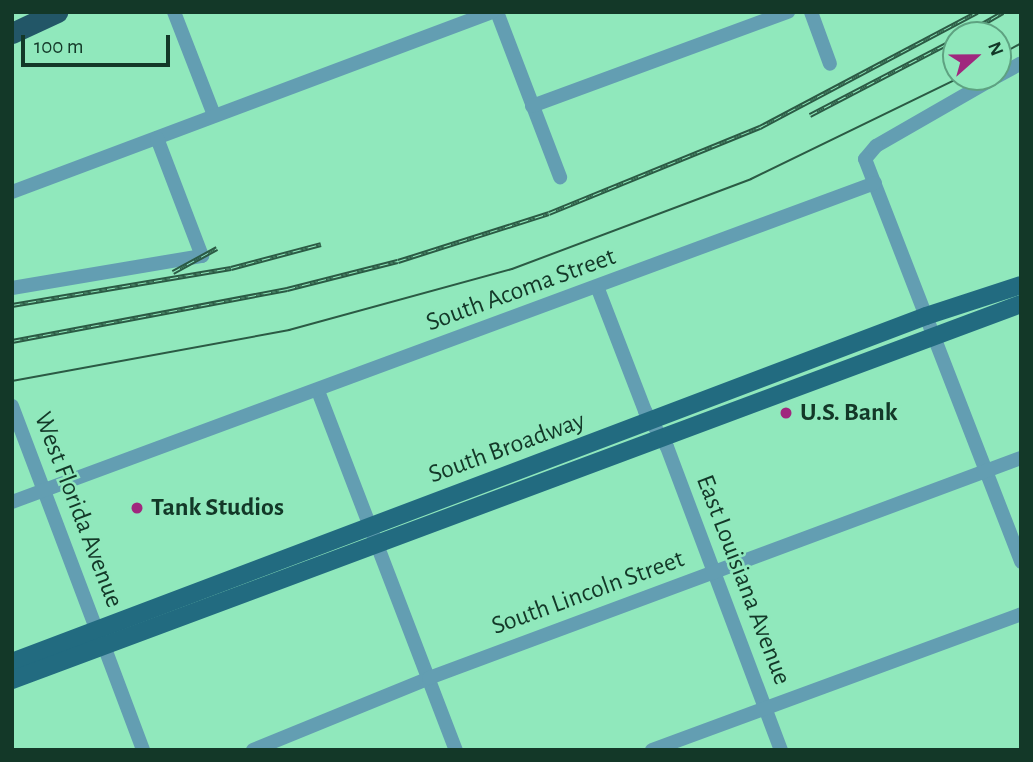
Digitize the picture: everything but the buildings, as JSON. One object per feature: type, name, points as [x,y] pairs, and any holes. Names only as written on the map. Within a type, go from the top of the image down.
[{"type":"highway","points":[[12,33],[57,12]]},
{"type":"main road","name":"South Broadway","points":[[656,429],[926,316],[1021,285]]},
{"type":"main road","name":"South Broadway","points":[[12,680],[100,639],[374,534],[656,429],[1021,304]]},
{"type":"main road","name":"South Broadway","points":[[12,662],[100,639]]},
{"type":"street","points":[[174,12],[214,115]]},
{"type":"street","points":[[12,192],[494,12],[560,177]]},
{"type":"street","points":[[532,106],[788,12]]},
{"type":"street","points":[[811,12],[831,65]]},
{"type":"street","points":[[971,91],[870,150],[865,163],[1021,562]]},
{"type":"street","points":[[12,288],[202,256],[157,138]]},
{"type":"street","name":"South Acoma Street","points":[[12,502],[598,289],[875,183]]},
{"type":"street","name":"East Louisiana Avenue","points":[[598,289],[714,572],[781,750]]},
{"type":"street","points":[[318,391],[456,750]]},
{"type":"street","name":"West Florida Avenue","points":[[12,406],[143,750]]},
{"type":"street","name":"South Lincoln Street","points":[[253,750],[429,678],[1021,458]]},
{"type":"street","points":[[652,750],[1021,614]]},
{"type":"tram line","points":[[1012,48],[1021,43]]},
{"type":"tram line","points":[[12,381],[289,330],[512,269],[751,179],[942,86]]},
{"type":"railway","points":[[12,341],[287,289],[398,261],[549,213],[760,127],[977,12]]},
{"type":"railway","points":[[987,21],[1003,12]]},
{"type":"railway","points":[[810,115],[942,46]]},
{"type":"railway","points":[[12,305],[231,268],[321,244]]},
{"type":"railway","points":[[173,272],[217,248]]},
{"type":"place","name":"U.S. Bank","points":[[786,413]]},
{"type":"place","name":"Tank Studios","points":[[137,508]]}]
